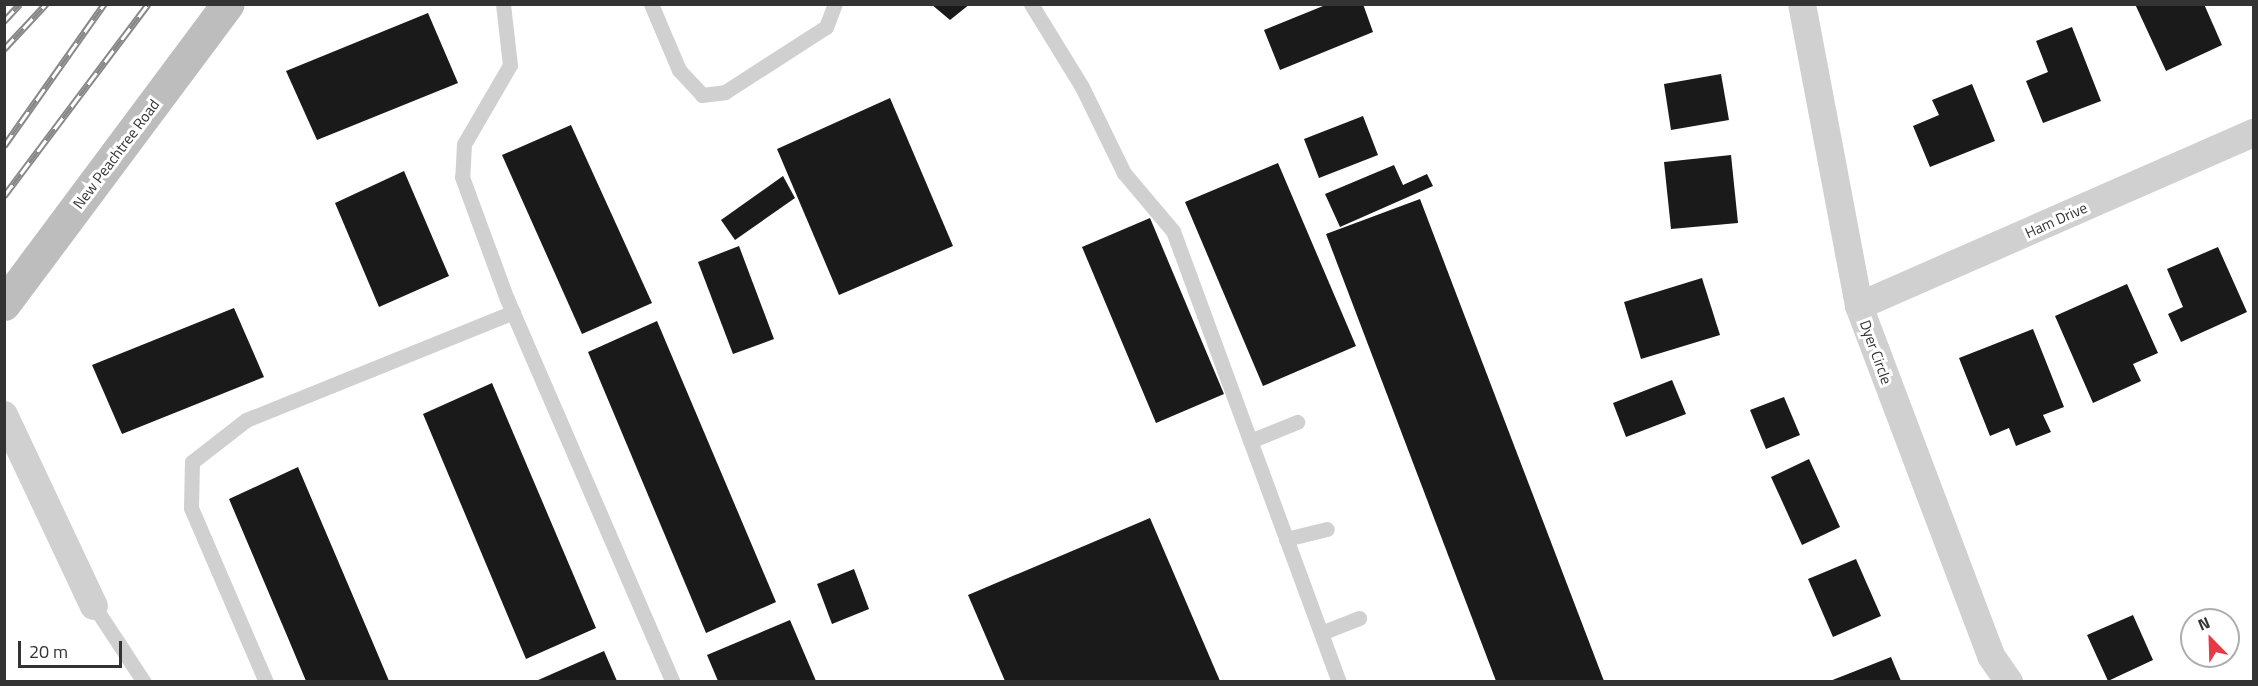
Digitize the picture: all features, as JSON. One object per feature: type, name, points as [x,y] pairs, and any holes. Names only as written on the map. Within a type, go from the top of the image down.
[{"type":"street","name":"New Peachtree Road","points":[[4,304],[228,4]]},
{"type":"street","name":"Dyer Circle","points":[[1802,4],[1859,306],[1982,634],[2009,681]]},
{"type":"street","name":"Ham Drive","points":[[1859,306],[2253,134]]},
{"type":"street","points":[[4,415],[94,606]]},
{"type":"lane","points":[[503,4],[510,65],[464,144],[462,177],[513,312],[673,681]]},
{"type":"lane","points":[[651,4],[679,70],[702,95],[725,92],[826,27],[835,4]]},
{"type":"lane","points":[[1031,4],[1082,87],[1124,173],[1173,231],[1339,681]]},
{"type":"lane","points":[[266,681],[191,508],[192,462],[246,420],[513,312]]},
{"type":"lane","points":[[1250,441],[1296,422]]},
{"type":"lane","points":[[1287,539],[1327,529]]},
{"type":"lane","points":[[94,606],[144,681]]},
{"type":"lane","points":[[1321,633],[1359,618]]},
{"type":"building","points":[[931,4],[970,4],[950,20]]},
{"type":"building","points":[[1328,4],[1363,4],[1373,32],[1280,70],[1264,30]]},
{"type":"building","points":[[2135,4],[2204,4],[2222,45],[2166,71]]},
{"type":"building","points":[[428,13],[458,83],[317,140],[286,71]]},
{"type":"building","points":[[2072,27],[2101,101],[2043,123],[2026,81],[2048,72],[2036,41]]},
{"type":"building","points":[[1721,74],[1729,120],[1671,130],[1664,84]]},
{"type":"building","points":[[1972,84],[1995,141],[1930,167],[1913,126],[1939,115],[1932,100]]},
{"type":"building","points":[[890,98],[953,246],[839,295],[777,149]]},
{"type":"building","points":[[1363,116],[1378,155],[1319,178],[1304,139]]},
{"type":"building","points":[[571,125],[652,303],[582,334],[502,155]]},
{"type":"building","points":[[1731,155],[1738,223],[1671,229],[1664,162]]},
{"type":"building","points":[[1278,163],[1356,346],[1263,386],[1185,202]]},
{"type":"building","points":[[1394,165],[1403,185],[1427,174],[1433,186],[1340,227],[1325,194]]},
{"type":"building","points":[[404,171],[449,276],[379,307],[335,203]]},
{"type":"building","points":[[783,176],[795,198],[735,240],[721,220]]},
{"type":"building","points":[[1420,199],[1604,681],[1496,681],[1326,234]]},
{"type":"building","points":[[1150,218],[1224,394],[1156,423],[1082,247]]},
{"type":"building","points":[[739,246],[774,339],[733,354],[698,262]]},
{"type":"building","points":[[2218,247],[2247,312],[2181,342],[2168,314],[2183,307],[2167,269]]},
{"type":"building","points":[[1702,278],[1720,335],[1641,359],[1624,302]]},
{"type":"building","points":[[2127,284],[2158,353],[2133,364],[2141,381],[2093,403],[2055,316]]},
{"type":"building","points":[[234,308],[264,377],[122,434],[92,365]]},
{"type":"building","points":[[657,321],[776,602],[706,633],[588,352]]},
{"type":"building","points":[[2033,329],[2064,407],[2043,415],[2051,432],[2016,446],[2009,428],[1990,436],[1959,358]]},
{"type":"building","points":[[1672,380],[1686,414],[1626,437],[1613,403]]},
{"type":"building","points":[[492,383],[596,628],[526,659],[423,414]]},
{"type":"building","points":[[1784,397],[1800,435],[1766,449],[1750,410]]},
{"type":"building","points":[[1809,459],[1840,527],[1802,545],[1771,477]]},
{"type":"building","points":[[298,467],[389,681],[306,681],[229,499]]},
{"type":"building","points":[[1150,518],[1220,681],[1005,681],[968,595]]},
{"type":"building","points":[[1856,559],[1881,616],[1833,637],[1808,579]]},
{"type":"building","points":[[854,569],[869,609],[832,624],[817,584]]},
{"type":"building","points":[[2133,615],[2153,660],[2108,681],[2087,635]]},
{"type":"building","points":[[790,620],[816,681],[718,681],[707,655]]},
{"type":"building","points":[[604,651],[617,681],[536,681]]},
{"type":"building","points":[[1891,657],[1901,681],[1830,681]]},
{"type":"railway","points":[[4,21],[20,4]]},
{"type":"railway","points":[[4,49],[46,4]]},
{"type":"railway","points":[[4,146],[104,4]]},
{"type":"railway","points":[[4,196],[148,4]]}]
